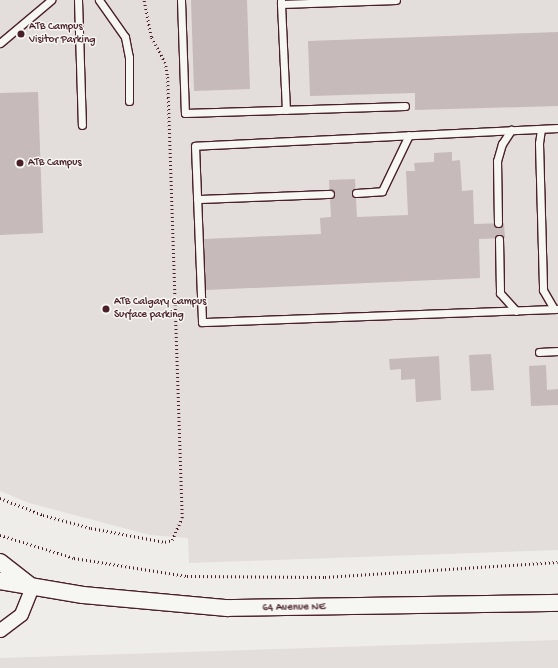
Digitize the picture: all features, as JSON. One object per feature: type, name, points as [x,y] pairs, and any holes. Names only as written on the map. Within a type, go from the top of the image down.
[{"type":"street","name":"64 Avenue NE","points":[[0,562],[32,587]]},
{"type":"street","name":"64 Avenue NE","points":[[0,581],[83,595],[227,608],[558,602]]},
{"type":"street","points":[[0,630],[21,614],[32,587]]},
{"type":"lane","points":[[0,43],[51,0]]},
{"type":"lane","points":[[78,0],[82,125]]},
{"type":"lane","points":[[99,0],[125,36],[129,57],[130,101]]},
{"type":"lane","points":[[181,0],[185,113],[405,106]]},
{"type":"lane","points":[[286,110],[281,2],[396,0]]},
{"type":"lane","points":[[556,309],[202,322],[195,146],[558,128]]},
{"type":"lane","points":[[541,129],[539,143],[543,290],[556,309]]},
{"type":"lane","points":[[498,223],[497,160],[502,144],[511,130]]},
{"type":"lane","points":[[356,193],[382,191],[409,136]]},
{"type":"lane","points":[[197,199],[330,194]]},
{"type":"lane","points":[[499,239],[500,293],[516,311]]},
{"type":"lane","points":[[539,352],[558,351]]},
{"type":"path","points":[[0,498],[43,515],[84,526],[158,541],[172,540],[182,518],[167,75],[164,63],[151,37],[144,0]]},
{"type":"path","points":[[0,535],[74,558],[187,576],[325,577],[558,562]]},
{"type":"shaded area","points":[[0,0],[558,0],[558,550],[189,563],[188,538],[150,535],[29,503],[0,491]]},
{"type":"shaded area","points":[[558,640],[558,668],[0,668],[0,658]]},
{"type":"building","points":[[191,0],[247,0],[250,89],[194,91]]},
{"type":"building","points":[[558,32],[558,106],[415,110],[415,93],[310,96],[308,41]]},
{"type":"building","name":"ATB Campus","points":[[38,92],[43,233],[0,235],[0,93]]},
{"type":"building","points":[[452,152],[452,161],[460,160],[462,191],[473,190],[474,224],[504,223],[505,238],[479,239],[480,278],[206,290],[204,239],[321,234],[320,218],[331,217],[329,180],[355,179],[357,217],[408,215],[406,171],[415,171],[414,163],[434,162],[434,153]]},
{"type":"building","points":[[491,354],[494,390],[471,391],[469,355]]},
{"type":"building","points":[[439,356],[441,400],[416,402],[415,379],[401,380],[401,369],[390,370],[389,359]]},
{"type":"building","points":[[546,365],[547,390],[558,389],[558,405],[531,406],[529,366]]},
{"type":"place","name":"ATB Campus Visitor Parking","points":[[21,34]]},
{"type":"place","name":"ATB Campus","points":[[20,163]]},
{"type":"place","name":"ATB Calgary Campus Surface parking","points":[[106,309]]}]
